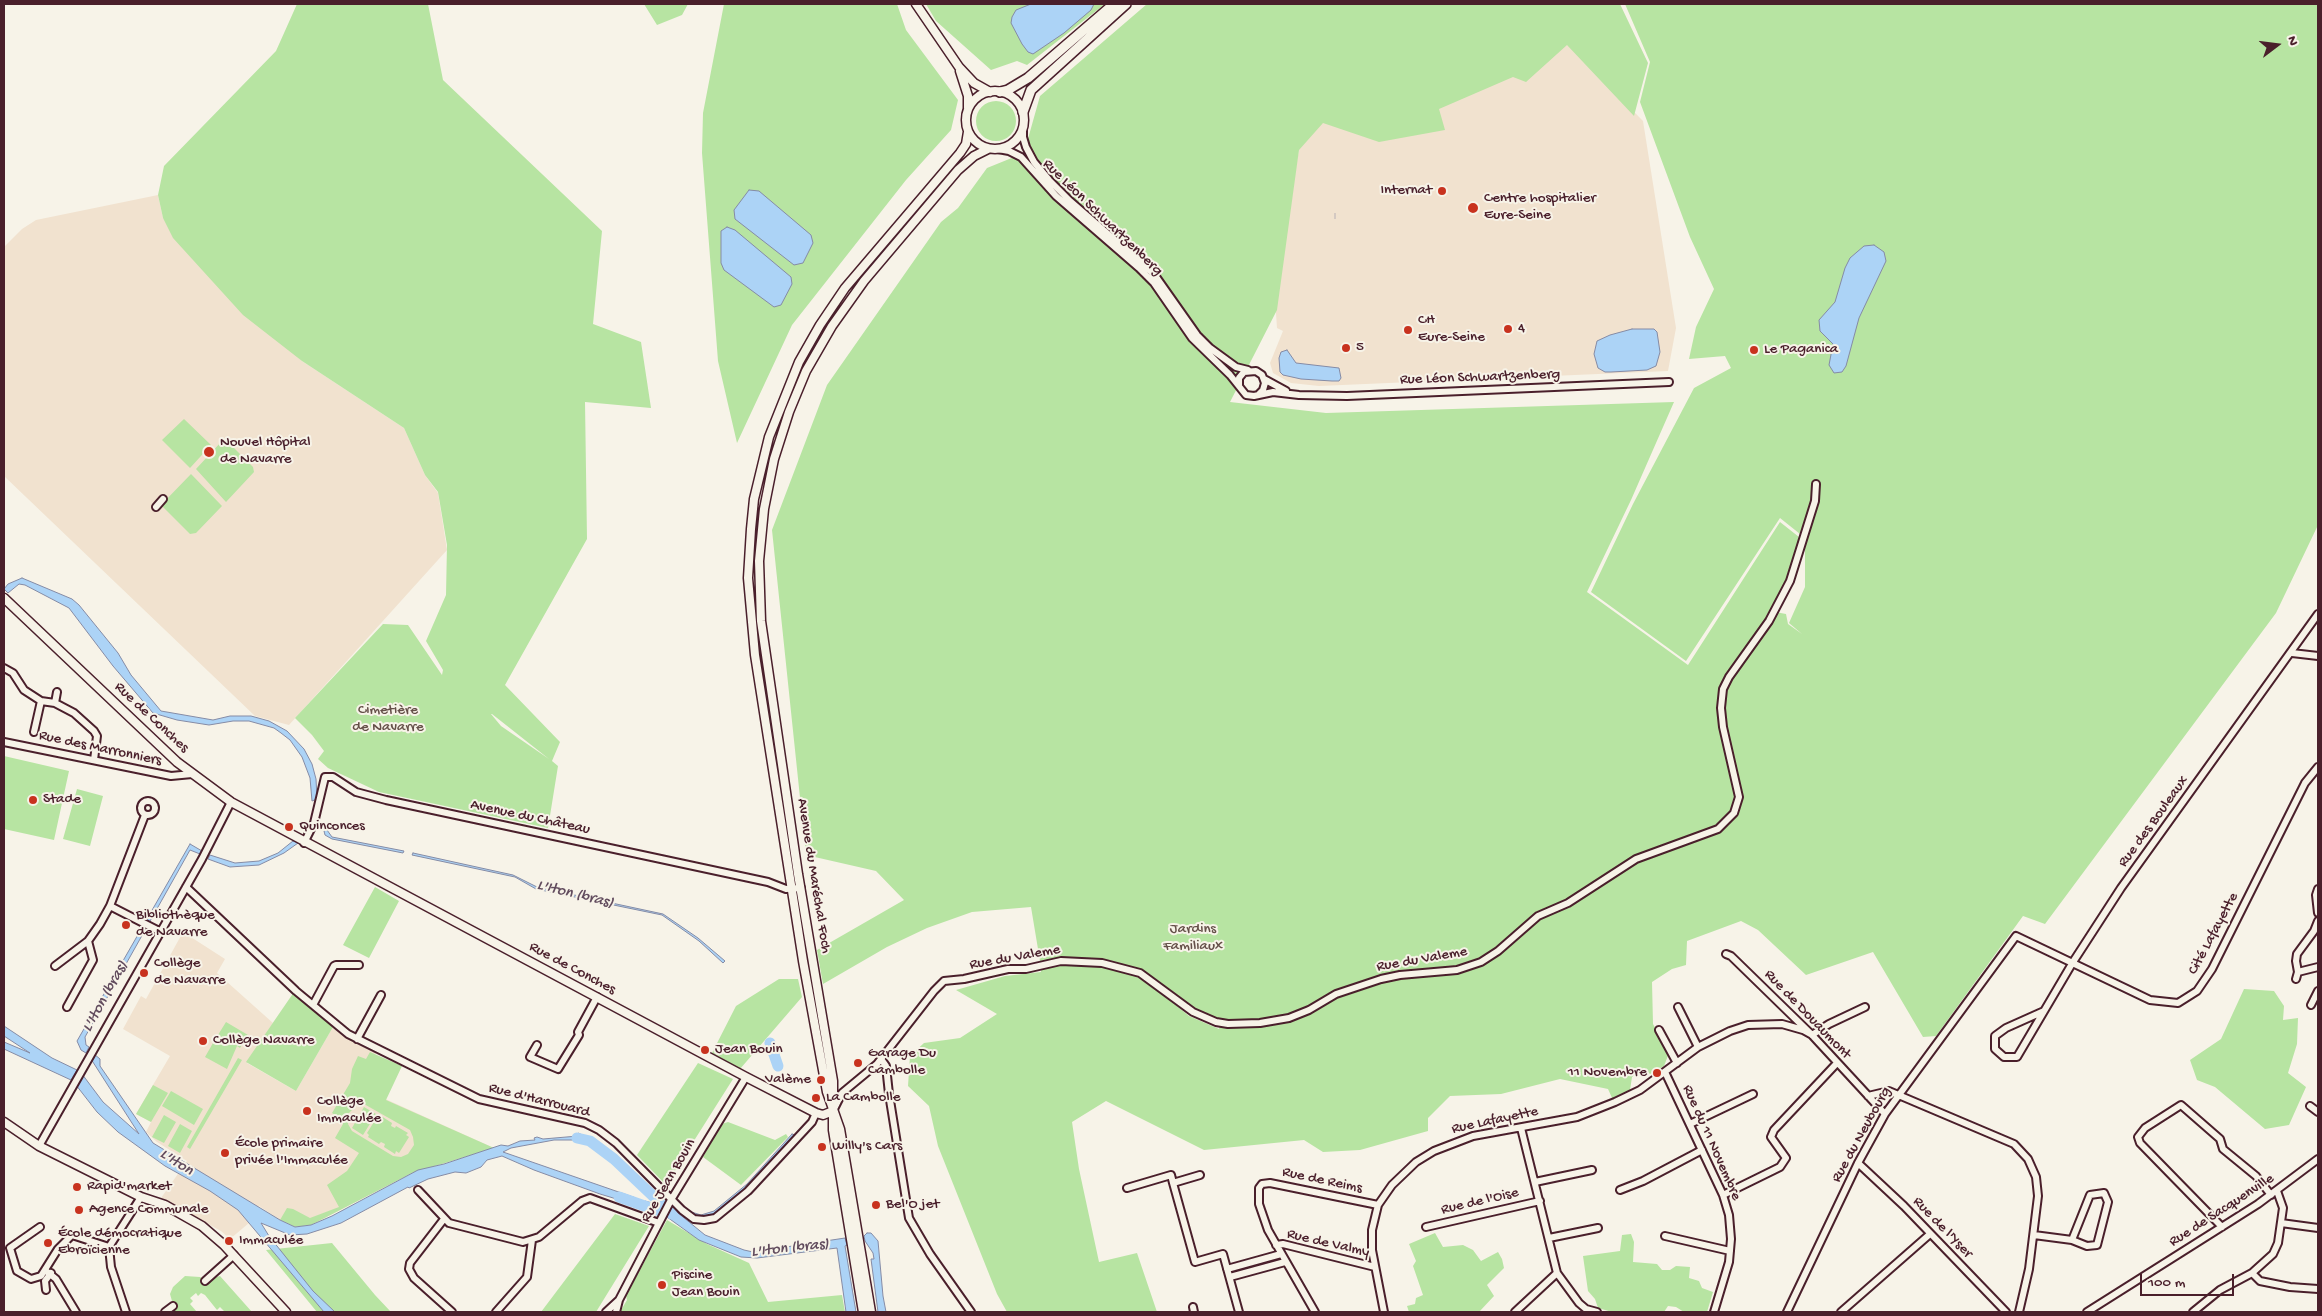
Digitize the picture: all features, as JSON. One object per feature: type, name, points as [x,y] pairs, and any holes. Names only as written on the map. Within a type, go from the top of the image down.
[{"type":"highway","points":[[995,92],[1008,90],[1028,78],[1114,4]]},
{"type":"highway","points":[[1023,112],[1031,90],[1126,4]]},
{"type":"main road","points":[[916,4],[958,67],[974,83],[1014,99],[1023,112],[1023,127],[1017,139],[1011,145],[998,149],[988,149],[976,143],[968,132],[966,117],[968,96],[958,67]]},
{"type":"main road","points":[[968,109],[978,97],[995,92]]},
{"type":"main road","name":"Avenue du Maréchal Foch","points":[[871,1312],[840,1129],[833,1111],[825,1079],[791,890],[755,654],[748,578],[752,516],[762,465],[786,389],[799,362],[832,306],[858,272],[960,153],[966,144],[968,132]]},
{"type":"main road","name":"Avenue du Maréchal Foch","points":[[863,1312],[833,1130],[833,1081],[764,645],[759,577],[764,509],[778,444],[800,384],[832,326],[864,281],[958,170],[974,156],[988,149]]},
{"type":"main road","name":"Rue de Conches","points":[[4,598],[192,774],[232,802],[299,840],[816,1113]]},
{"type":"main road","points":[[816,1113],[823,1115],[833,1111]]},
{"type":"main road","points":[[4,1122],[39,1146],[140,1197],[165,1205],[202,1226],[234,1255],[286,1312]]},
{"type":"street","name":"Rue Léon Schwartzenberg","points":[[1023,127],[1026,147],[1034,162],[1049,180],[1070,201],[1154,274],[1197,335],[1210,348],[1236,367],[1248,370]]},
{"type":"street","name":"Rue Léon Schwartzenberg","points":[[998,149],[1009,150],[1021,157],[1056,196],[1143,272],[1192,338],[1230,375],[1238,386]]},
{"type":"street","points":[[1248,370],[1256,371],[1264,379],[1265,386],[1257,395],[1246,395],[1238,386],[1241,375],[1248,370]]},
{"type":"street","name":"Rue Léon Schwartzenberg","points":[[1264,379],[1291,394]]},
{"type":"street","name":"Rue Léon Schwartzenberg","points":[[1257,395],[1273,392],[1347,396],[1669,382]]},
{"type":"street","name":"Rue du Valeme","points":[[833,1111],[842,1094],[881,1060],[941,983],[1008,969],[1026,969],[1061,961],[1102,962],[1140,973],[1164,989],[1184,1007],[1202,1017],[1223,1024],[1260,1023],[1296,1016],[1336,994],[1381,978],[1457,970],[1481,962],[1498,952],[1538,916],[1573,900],[1636,859],[1714,831],[1730,818],[1738,805],[1738,793],[1723,727],[1722,694],[1729,677],[1761,633],[1790,581],[1815,501],[1816,484]]},
{"type":"street","points":[[156,507],[163,499]]},
{"type":"street","name":"Rue des Bouleaux","points":[[2044,1011],[2006,1028],[1995,1036],[1995,1049],[2004,1057],[2018,1057],[2073,962],[2121,888],[2292,653],[2318,614]]},
{"type":"street","points":[[2292,653],[2318,656]]},
{"type":"street","points":[[4,668],[13,673],[24,690],[41,701],[56,703],[74,714],[94,731],[97,736],[94,760]]},
{"type":"street","points":[[56,703],[57,692]]},
{"type":"street","points":[[34,732],[41,701]]},
{"type":"street","name":"Rue des Marronniers","points":[[4,742],[171,776],[192,774]]},
{"type":"street","name":"Cité Lafayette","points":[[2016,936],[2150,1000],[2178,1003],[2197,991],[2219,954],[2305,783],[2318,767]]},
{"type":"street","name":"Avenue du Château","points":[[299,840],[314,824],[325,777],[333,777],[356,792],[386,800],[768,882],[791,890]]},
{"type":"street","points":[[39,1146],[207,851],[232,802]]},
{"type":"street","points":[[55,966],[88,941],[110,906],[145,814]]},
{"type":"street","name":"Rue d'Harrouard","points":[[186,887],[334,1024],[357,1039],[480,1099],[593,1127],[616,1143],[670,1202],[694,1219],[704,1220],[719,1214],[757,1182],[812,1122],[816,1113]]},
{"type":"street","points":[[791,890],[801,888]]},
{"type":"street","points":[[2318,889],[2316,895],[2318,913]]},
{"type":"street","points":[[110,906],[161,932]]},
{"type":"street","points":[[2296,979],[2298,972],[2297,954],[2314,931],[2318,921]]},
{"type":"street","name":"Rue du Neubourg","points":[[1787,1312],[1858,1163],[1885,1114],[2016,936]]},
{"type":"street","points":[[67,1007],[93,960],[88,941]]},
{"type":"street","name":"Rue de Douaumont","points":[[1726,954],[1731,956],[1812,1035],[1885,1114]]},
{"type":"street","points":[[313,1005],[334,966],[358,966]]},
{"type":"street","points":[[2298,972],[2318,967]]},
{"type":"street","points":[[2311,1005],[2318,992]]},
{"type":"street","points":[[357,1039],[381,995]]},
{"type":"street","points":[[537,1045],[530,1057],[558,1070],[579,1035],[578,1032],[597,998]]},
{"type":"street","points":[[1678,1007],[1698,1047]]},
{"type":"street","points":[[1812,1035],[1829,1024],[1866,1007]]},
{"type":"street","name":"Rue Lafayette","points":[[1384,1312],[1372,1250],[1372,1230],[1378,1205],[1403,1174],[1416,1162],[1434,1150],[1472,1136],[1577,1117],[1603,1107],[1640,1090],[1698,1047],[1730,1032],[1762,1024],[1782,1024],[1803,1030],[1812,1035]]},
{"type":"street","points":[[1659,1030],[1677,1063]]},
{"type":"street","points":[[881,1060],[886,1066],[893,1127],[909,1218],[930,1254],[971,1312]]},
{"type":"street","points":[[1723,1195],[1780,1167],[1786,1158],[1771,1137],[1774,1130],[1838,1064]]},
{"type":"street","name":"Rue du 11 Novembre","points":[[1665,1072],[1728,1208],[1731,1228],[1730,1251],[1714,1312]]},
{"type":"street","name":"Rue Jean Bouin","points":[[616,1312],[619,1300],[670,1202],[746,1077]]},
{"type":"street","points":[[1868,1096],[1889,1091],[2014,1144],[2028,1159],[2036,1177],[2038,1196],[2030,1269],[2019,1312]]},
{"type":"street","points":[[1690,1124],[1753,1094]]},
{"type":"street","points":[[2193,1312],[2220,1290],[2252,1273],[2274,1254],[2283,1208],[2274,1193],[2223,1149],[2220,1139],[2181,1105],[2144,1128],[2138,1137],[2140,1143],[2222,1227]]},
{"type":"street","points":[[2310,1106],[2318,1112]]},
{"type":"street","points":[[1521,1128],[1557,1273],[1579,1303],[1586,1309],[1597,1312]]},
{"type":"street","points":[[1620,1190],[1643,1181],[1702,1150]]},
{"type":"street","name":"Rue de Sacquenville","points":[[2087,1312],[2274,1193],[2318,1159]]},
{"type":"street","name":"Rue de l'Yser","points":[[1858,1163],[2006,1312]]},
{"type":"street","points":[[1535,1182],[1592,1170]]},
{"type":"street","points":[[1127,1188],[1171,1175],[1195,1262],[1223,1254],[1239,1312]]},
{"type":"street","points":[[1173,1183],[1200,1175]]},
{"type":"street","name":"Rue de Reims","points":[[1276,1245],[1268,1230],[1259,1204],[1259,1188],[1262,1184],[1270,1183],[1378,1205]]},
{"type":"street","points":[[418,1190],[444,1219],[455,1226],[523,1242],[532,1240],[582,1201],[590,1198],[661,1220]]},
{"type":"street","points":[[2034,1235],[2072,1240],[2087,1246],[2097,1245],[2108,1202],[2104,1193],[2090,1195],[2072,1240]]},
{"type":"street","points":[[126,1312],[111,1267],[108,1247],[140,1197]]},
{"type":"street","name":"Rue de l'Oise","points":[[1426,1226],[1540,1201]]},
{"type":"street","points":[[444,1219],[410,1263],[409,1269],[414,1278],[452,1312]]},
{"type":"street","points":[[2281,1223],[2318,1228]]},
{"type":"street","points":[[40,1227],[10,1248],[19,1274],[36,1279],[48,1272]]},
{"type":"street","points":[[1549,1238],[1598,1228]]},
{"type":"street","points":[[46,1290],[45,1281],[58,1249],[72,1234],[108,1247]]},
{"type":"street","points":[[1840,1312],[1930,1234]]},
{"type":"street","points":[[1665,1236],[1730,1251]]},
{"type":"street","points":[[496,1312],[527,1277],[532,1240]]},
{"type":"street","name":"Rue de Valmy","points":[[1276,1245],[1282,1244],[1375,1267]]},
{"type":"street","points":[[1276,1245],[1315,1312]]},
{"type":"street","points":[[1227,1269],[1281,1254]]},
{"type":"street","points":[[205,1280],[234,1255]]},
{"type":"street","points":[[1230,1277],[1285,1262]]},
{"type":"street","points":[[48,1272],[76,1312]]},
{"type":"street","points":[[1515,1312],[1557,1273]]},
{"type":"street","points":[[2252,1273],[2260,1281],[2290,1287],[2318,1288]]},
{"type":"street","name":"Rue Jean Bouin","points":[[606,1312],[619,1300]]},
{"type":"street","points":[[165,1312],[173,1306]]},
{"type":"shaded area","name":"Centre hospitalier Eure-Seine","points":[[1408,4],[1528,4],[1643,121],[1676,328],[1668,371],[1319,386],[1291,383],[1273,373],[1270,363],[1283,331],[1277,328],[1275,298],[1299,149]]},
{"type":"shaded area","name":"Nouvel Hôpital de Navarre","points":[[158,195],[163,218],[302,361],[404,428],[425,475],[438,493],[447,550],[289,725],[255,716],[4,476],[4,247],[22,229],[36,220]]},
{"type":"shaded area","points":[[183,932],[225,959],[217,973],[273,1023],[247,1063],[296,1091],[333,1027],[355,1043],[376,1053],[361,1088],[494,1148],[412,1173],[311,1225],[280,1220],[259,1206],[249,1223],[230,1239],[221,1231],[161,1198],[187,1161],[157,1142],[146,1132],[151,1122],[136,1114],[170,1056],[123,1029],[141,996],[146,999]]},
{"type":"green space","name":"Cimetière de Navarre","points":[[297,4],[428,4],[443,80],[602,231],[593,324],[641,342],[651,408],[585,402],[587,539],[505,685],[560,742],[552,761],[558,766],[548,828],[379,792],[328,768],[318,759],[324,751],[312,735],[295,718],[383,624],[408,625],[442,675],[443,670],[426,641],[446,595],[447,545],[438,492],[425,475],[404,428],[302,361],[243,315],[173,238],[163,218],[158,195],[164,166],[276,51]],"holes":[[[492,714],[549,759],[501,726]]]},
{"type":"green space","points":[[644,4],[688,4],[682,15],[657,25]]},
{"type":"green space","points":[[724,4],[897,4],[906,30],[958,100],[951,130],[906,180],[792,325],[737,443],[718,361],[702,153],[703,113]]},
{"type":"green space","points":[[926,4],[1105,4],[1027,65],[1017,61],[991,70],[936,21]]},
{"type":"green space","name":"Jardins Familiaux","points":[[1147,4],[1620,4],[1648,63],[1634,116],[1567,45],[1526,82],[1513,77],[1439,109],[1445,130],[1379,142],[1323,123],[1299,150],[1277,310],[1230,402],[1326,413],[1674,402],[1631,500],[1587,592],[1688,665],[1780,522],[1799,537],[1788,578],[1770,611],[1786,614],[1788,624],[1802,634],[1789,623],[1805,587],[1805,538],[1780,518],[1686,661],[1591,592],[1633,504],[1694,388],[1731,368],[1725,356],[1689,359],[1696,327],[1714,289],[1690,237],[1640,102],[1650,62],[1625,4],[2318,4],[2318,525],[2276,613],[2045,924],[2023,916],[1936,1036],[1923,1037],[1873,952],[1806,975],[1758,930],[1741,921],[1687,941],[1686,965],[1672,969],[1652,982],[1653,1024],[1669,1053],[1664,1066],[1650,1074],[1644,1068],[1632,1077],[1630,1090],[1613,1100],[1608,1089],[1560,1079],[1501,1094],[1450,1096],[1428,1118],[1428,1131],[1360,1150],[1323,1152],[1304,1140],[1204,1150],[1106,1101],[1072,1122],[1079,1169],[1099,1262],[1137,1253],[1157,1312],[1007,1312],[997,1294],[938,1146],[929,1106],[908,1086],[910,1056],[924,1043],[960,1038],[997,1014],[956,990],[1005,976],[1041,972],[1041,968],[1069,965],[1096,966],[1128,972],[1148,982],[1189,1016],[1219,1029],[1221,1020],[1196,1009],[1137,968],[1101,959],[1067,958],[1040,961],[1031,907],[972,912],[927,928],[887,947],[823,984],[817,950],[904,900],[876,871],[806,855],[772,530],[827,385],[941,222],[958,208],[987,168],[1024,153],[1040,96]]},
{"type":"green space","points":[[996,101],[1010,107],[1016,121],[1010,135],[996,141],[982,135],[976,121],[982,107]]},
{"type":"green space","points":[[184,419],[211,445],[190,468],[162,440]]},
{"type":"green space","points":[[226,440],[253,467],[254,472],[226,502],[196,469],[222,441]]},
{"type":"green space","points":[[191,474],[222,506],[196,533],[190,534],[161,505]]},
{"type":"green space","name":"Stade","points":[[4,756],[69,771],[54,840],[4,829]]},
{"type":"green space","points":[[77,789],[103,796],[90,846],[63,839]]},
{"type":"green space","points":[[375,887],[399,901],[369,958],[343,945]]},
{"type":"green space","points":[[779,979],[798,979],[802,997],[740,1069],[712,1053],[736,1006]]},
{"type":"green space","points":[[2244,989],[2274,991],[2284,1006],[2283,1020],[2298,1018],[2297,1044],[2288,1073],[2306,1087],[2289,1125],[2265,1129],[2215,1087],[2197,1080],[2190,1060],[2221,1039]]},
{"type":"green space","points":[[294,992],[333,1027],[296,1091],[246,1062]]},
{"type":"green space","points":[[226,1022],[248,1035],[240,1048],[237,1046],[227,1069],[205,1057],[213,1043],[216,1045],[221,1037],[218,1035]]},
{"type":"green space","points":[[370,1052],[402,1066],[386,1100],[494,1148],[412,1173],[311,1225],[295,1227],[280,1220],[287,1208],[310,1218],[339,1207],[327,1185],[347,1171],[359,1153],[335,1138],[343,1124],[340,1123],[342,1120],[332,1113],[350,1083],[352,1069],[358,1056],[366,1059]],"holes":[[[364,1104],[410,1130],[414,1145],[408,1154],[401,1157],[393,1156],[352,1131],[348,1124],[349,1113],[357,1105]]]},
{"type":"green space","points":[[238,1058],[242,1060],[190,1149],[187,1147]]},
{"type":"green space","points":[[698,1063],[733,1079],[666,1185],[637,1155]]},
{"type":"green space","points":[[153,1085],[168,1093],[151,1122],[136,1114]]},
{"type":"green space","points":[[171,1091],[203,1109],[194,1125],[162,1106]]},
{"type":"green space","points":[[364,1107],[376,1114],[363,1135],[352,1128]]},
{"type":"green space","points":[[164,1115],[176,1122],[164,1143],[152,1137]]},
{"type":"green space","points":[[381,1116],[392,1123],[391,1126],[395,1128],[396,1126],[408,1133],[406,1135],[409,1137],[399,1153],[396,1151],[395,1154],[384,1147],[385,1144],[381,1142],[379,1144],[368,1137],[367,1133],[377,1117],[379,1119]]},
{"type":"green space","points":[[728,1122],[775,1140],[786,1134],[788,1137],[741,1185],[703,1157],[722,1124]]},
{"type":"green space","points":[[180,1124],[192,1131],[180,1153],[168,1146]]},
{"type":"green space","points":[[615,1214],[649,1226],[596,1312],[541,1312]]},
{"type":"green space","points":[[667,1220],[707,1244],[749,1263],[768,1302],[842,1295],[845,1312],[620,1312],[627,1300],[628,1292]]},
{"type":"green space","points":[[1435,1233],[1443,1247],[1463,1245],[1473,1250],[1481,1261],[1498,1252],[1502,1259],[1504,1268],[1487,1285],[1494,1296],[1479,1312],[1409,1312],[1407,1306],[1415,1304],[1416,1298],[1423,1295],[1413,1266],[1416,1261],[1409,1244]]},
{"type":"green space","points":[[1631,1234],[1634,1242],[1633,1262],[1657,1264],[1662,1270],[1670,1270],[1676,1266],[1690,1267],[1689,1278],[1699,1281],[1702,1288],[1713,1292],[1707,1312],[1684,1312],[1676,1307],[1668,1306],[1664,1312],[1612,1312],[1598,1308],[1595,1299],[1588,1291],[1583,1256],[1620,1251],[1622,1235]]},
{"type":"green space","points":[[332,1243],[391,1312],[317,1312],[266,1250]]},
{"type":"green space","points":[[185,1276],[200,1277],[205,1280],[220,1276],[252,1312],[225,1312],[220,1307],[217,1310],[205,1295],[201,1293],[198,1296],[196,1293],[190,1298],[193,1301],[190,1304],[197,1312],[172,1312],[174,1308],[170,1294],[173,1287]]},
{"type":"water","points":[[1031,4],[1094,4],[1091,10],[1064,33],[1033,54],[1028,52],[1022,44],[1011,23],[1016,10]]},
{"type":"water","points":[[749,190],[759,191],[811,235],[813,243],[803,263],[794,265],[735,219],[734,210]]},
{"type":"water","points":[[727,227],[735,230],[791,277],[792,284],[781,305],[774,307],[724,270],[721,263],[721,231]]},
{"type":"water","points":[[1874,245],[1884,252],[1886,261],[1859,318],[1846,366],[1842,372],[1834,373],[1829,365],[1833,344],[1820,331],[1819,320],[1835,302],[1845,268],[1850,258],[1864,246]]},
{"type":"water","points":[[1632,329],[1654,329],[1657,332],[1660,352],[1656,366],[1647,370],[1611,372],[1605,372],[1598,368],[1594,354],[1597,341]]},
{"type":"water","points":[[1287,350],[1296,363],[1339,368],[1341,378],[1339,381],[1332,381],[1301,379],[1283,375],[1280,372],[1279,358],[1281,352]]},
{"type":"water","points":[[22,578],[72,599],[79,605],[118,653],[131,675],[161,711],[213,720],[230,716],[251,716],[269,721],[287,731],[304,749],[312,764],[316,779],[317,799],[312,801],[310,778],[302,757],[290,740],[281,733],[274,728],[249,721],[233,721],[209,725],[177,720],[153,713],[113,666],[69,608],[25,585],[19,584],[8,593],[4,589],[8,584]]},
{"type":"water","points":[[327,830],[332,837],[404,851],[403,853],[332,839],[325,835],[324,831]]},
{"type":"water","points":[[293,841],[298,843],[284,853],[259,865],[230,867],[208,859],[210,855],[235,863],[259,861],[278,853]]},
{"type":"water","points":[[190,844],[202,851],[200,854],[190,850],[85,1037],[86,1045],[89,1047],[86,1053],[81,1050],[77,1041]]},
{"type":"water","points":[[413,853],[513,875],[537,887],[663,914],[698,938],[725,961],[723,963],[699,941],[662,915],[536,889],[515,877],[412,855]]},
{"type":"water","points":[[4,1026],[52,1058],[77,1070],[71,1080],[4,1049],[4,1042],[30,1053],[4,1036]]},
{"type":"water","name":"L'Iton","points":[[94,1054],[100,1059],[100,1066],[153,1143],[280,1220],[295,1227],[311,1225],[332,1216],[418,1170],[444,1164],[501,1145],[508,1146],[520,1141],[535,1140],[534,1138],[537,1137],[543,1139],[578,1136],[578,1133],[591,1139],[589,1143],[576,1140],[554,1140],[511,1148],[503,1152],[636,1198],[633,1204],[600,1194],[502,1156],[487,1160],[481,1167],[466,1173],[455,1172],[428,1179],[408,1187],[341,1223],[307,1234],[290,1235],[261,1223],[269,1236],[313,1291],[335,1312],[324,1312],[238,1210],[210,1191],[165,1166],[118,1132],[97,1112],[76,1085],[82,1074],[103,1102],[139,1134],[91,1059]]},
{"type":"water","points":[[792,1134],[795,1135],[743,1192],[716,1214],[701,1217],[685,1210],[701,1215],[714,1211],[747,1184]]},
{"type":"water","points":[[616,1157],[646,1185],[644,1189],[613,1160]]},
{"type":"water","points":[[652,1189],[664,1202],[658,1214],[641,1208],[645,1201],[659,1205],[649,1195]]},
{"type":"water","points":[[672,1208],[705,1235],[753,1252],[845,1238],[856,1312],[846,1312],[837,1248],[757,1258],[741,1257],[699,1240],[667,1217]]},
{"type":"water","points":[[867,1233],[871,1233],[878,1241],[886,1312],[878,1312],[871,1259],[874,1259],[873,1253],[864,1236]]},
{"type":"waterway","name":"L'Iton (bras)","points":[[770,1043],[778,1066]]},
{"type":"waterway","name":"L'Iton (bras)","points":[[577,1138],[590,1141],[614,1159],[672,1214]]},
{"type":"waterway","name":"L'Iton (bras)","points":[[619,1197],[656,1210]]},
{"type":"place","name":"Internat","points":[[1442,191]]},
{"type":"place","name":"Centre hospitalier Eure-Seine","points":[[1473,208]]},
{"type":"place","name":"4","points":[[1508,329]]},
{"type":"place","name":"CH Eure-Seine","points":[[1408,330]]},
{"type":"place","name":"5","points":[[1346,348]]},
{"type":"place","name":"Le Paganica","points":[[1754,350]]},
{"type":"place","name":"Nouvel Hôpital de Navarre","points":[[209,452]]},
{"type":"place","name":"Stade","points":[[33,800]]},
{"type":"place","name":"Quinconces","points":[[289,827]]},
{"type":"place","name":"Bibliothèque de Navarre","points":[[126,925]]},
{"type":"place","name":"Collège de Navarre","points":[[144,973]]},
{"type":"place","name":"Collège Navarre","points":[[203,1041]]},
{"type":"place","name":"Jean Bouin","points":[[705,1050]]},
{"type":"place","name":"Garage Du Cambolle","points":[[858,1063]]},
{"type":"place","name":"11 Novembre","points":[[1657,1073]]},
{"type":"place","name":"Valème","points":[[821,1080]]},
{"type":"place","name":"La Cambolle","points":[[816,1098]]},
{"type":"place","name":"Collège Immaculée","points":[[307,1111]]},
{"type":"place","name":"Willy's Cars","points":[[822,1147]]},
{"type":"place","name":"École primaire privée l'Immaculée","points":[[225,1153]]},
{"type":"place","name":"Rapid'market","points":[[77,1187]]},
{"type":"place","name":"Bel'O jet","points":[[876,1205]]},
{"type":"place","name":"Agence Communale","points":[[79,1210]]},
{"type":"place","name":"Immaculée","points":[[229,1241]]},
{"type":"place","name":"École démocratique Ebroïcienne","points":[[48,1243]]},
{"type":"place","name":"Piscine Jean Bouin","points":[[662,1285]]}]
